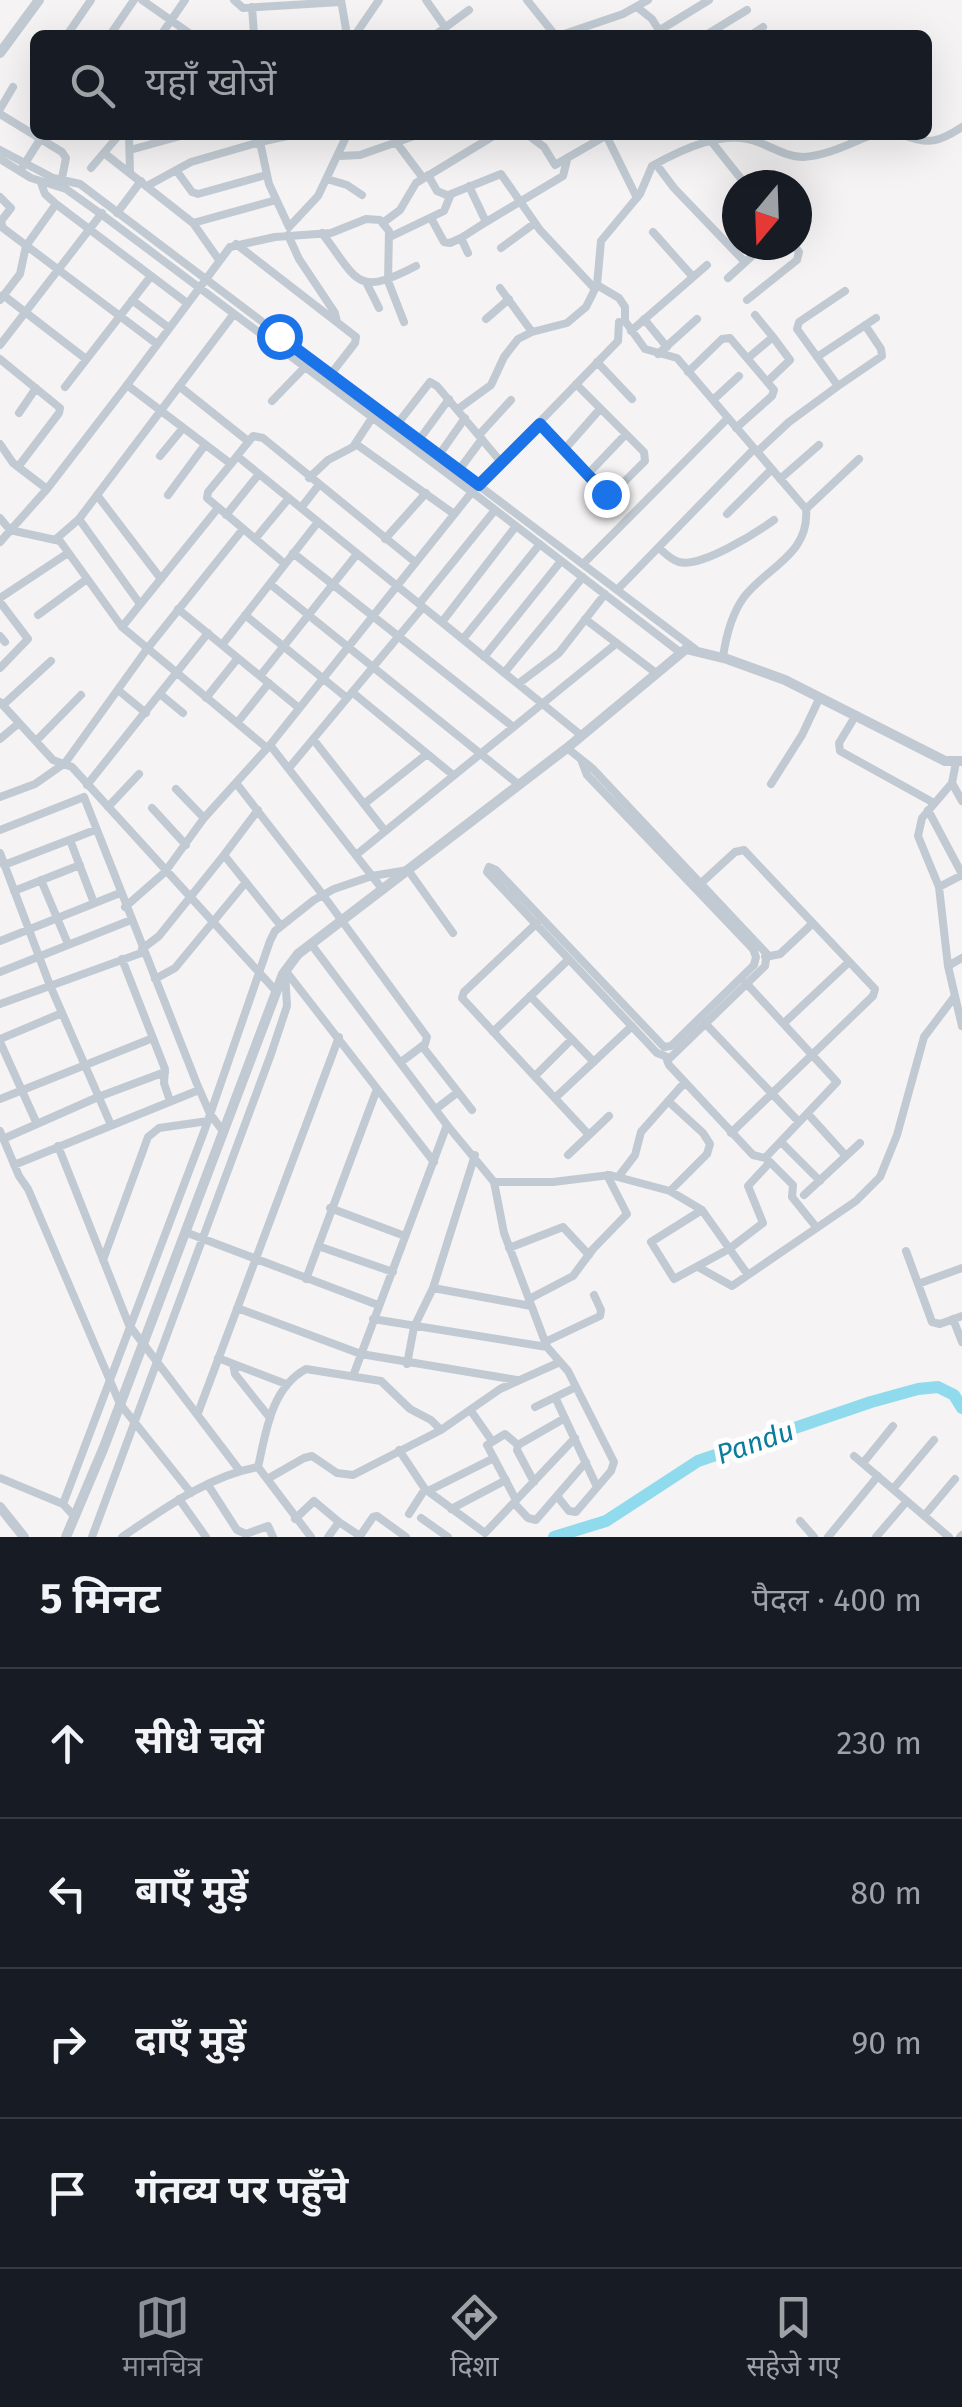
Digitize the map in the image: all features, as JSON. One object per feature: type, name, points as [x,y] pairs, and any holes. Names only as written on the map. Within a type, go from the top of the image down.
[{"type":"street","points":[[0,53],[39,0]]},
{"type":"street","points":[[70,30],[91,0]]},
{"type":"street","points":[[142,0],[185,30]]},
{"type":"street","points":[[164,30],[185,0]]},
{"type":"street","points":[[234,0],[239,8],[341,1],[346,30]]},
{"type":"street","points":[[359,30],[379,0]]},
{"type":"street","points":[[426,0],[445,27]]},
{"type":"street","points":[[527,0],[554,30]]},
{"type":"street","points":[[626,0],[659,30]]},
{"type":"street","points":[[572,30],[648,0]]},
{"type":"street","points":[[664,30],[709,0]]},
{"type":"street","points":[[113,30],[130,1]]},
{"type":"street","points":[[252,7],[254,30]]},
{"type":"street","points":[[441,30],[468,10]]},
{"type":"street","points":[[714,30],[747,10]]},
{"type":"street","points":[[759,30],[763,27]]},
{"type":"street","points":[[13,88],[0,112],[30,130]]},
{"type":"street","points":[[920,140],[942,140],[962,127]]},
{"type":"street","points":[[22,168],[40,140]]},
{"type":"street","points":[[46,140],[64,154],[61,183]]},
{"type":"street","points":[[91,168],[114,140]]},
{"type":"street","points":[[129,140],[130,173]]},
{"type":"street","points":[[130,150],[152,140]]},
{"type":"street","points":[[117,213],[144,184],[253,140],[286,233],[335,312],[337,322]]},
{"type":"street","points":[[286,233],[313,204],[345,140]]},
{"type":"street","points":[[340,156],[360,155],[402,140]]},
{"type":"street","points":[[0,542],[128,385],[219,260],[236,244],[286,233],[322,233],[366,219],[384,222],[400,210],[413,186],[486,140]]},
{"type":"street","points":[[535,140],[556,165],[598,140]]},
{"type":"street","points":[[608,140],[636,198]]},
{"type":"street","points":[[458,409],[491,385],[514,343],[532,332],[574,319],[586,307],[596,287],[601,242],[636,198],[650,170],[716,140]]},
{"type":"street","points":[[754,140],[802,157],[830,152],[859,140]]},
{"type":"street","points":[[711,141],[734,170]]},
{"type":"street","points":[[396,142],[437,191],[448,196],[502,174],[535,223],[596,287],[619,298],[625,321],[646,349],[673,356],[806,509],[806,528],[795,550],[742,600],[732,619],[722,658]]},
{"type":"street","points":[[0,150],[42,183],[74,181],[304,355],[372,418],[394,428]]},
{"type":"street","points":[[104,152],[192,223],[219,260]]},
{"type":"street","points":[[0,159],[61,183],[301,366],[328,379],[695,649]]},
{"type":"street","points":[[431,218],[444,242],[450,243],[563,176],[567,160]]},
{"type":"street","points":[[656,164],[745,262],[728,278]]},
{"type":"street","points":[[176,170],[192,192],[198,194],[266,175]]},
{"type":"street","points":[[328,179],[362,195]]},
{"type":"street","points":[[42,183],[44,194],[56,204],[187,303]]},
{"type":"street","points":[[469,186],[486,222]]},
{"type":"street","points":[[390,237],[446,208],[448,196]]},
{"type":"street","points":[[0,197],[11,208],[1,226],[157,344]]},
{"type":"street","points":[[192,223],[276,200]]},
{"type":"street","points":[[56,204],[26,246],[20,274],[1,296],[86,359]]},
{"type":"street","points":[[0,344],[107,205]]},
{"type":"street","points":[[384,222],[390,237],[388,280],[404,322]]},
{"type":"street","points":[[501,248],[535,223]]},
{"type":"street","points":[[653,232],[692,278]]},
{"type":"street","points":[[322,233],[356,278],[368,284],[388,280],[416,266]]},
{"type":"street","points":[[461,238],[468,252]]},
{"type":"street","points":[[236,244],[356,340],[328,379]]},
{"type":"street","points":[[748,300],[798,260]]},
{"type":"street","points":[[632,331],[707,265]]},
{"type":"street","points":[[65,387],[151,276]]},
{"type":"street","points":[[368,284],[379,308]]},
{"type":"street","points":[[500,288],[532,332]]},
{"type":"street","points":[[838,386],[798,332],[797,325],[846,291]]},
{"type":"street","points":[[224,308],[231,299]]},
{"type":"street","points":[[486,319],[508,299]]},
{"type":"street","points":[[132,300],[169,328]]},
{"type":"street","points":[[56,538],[80,519],[233,315]]},
{"type":"street","points":[[754,315],[790,360],[768,381]]},
{"type":"street","points":[[817,357],[876,318]]},
{"type":"street","points":[[658,354],[698,319]]},
{"type":"street","points":[[644,320],[667,346]]},
{"type":"street","points":[[125,907],[165,872],[204,818],[300,708],[475,488],[618,341],[618,322]]},
{"type":"street","points":[[617,590],[756,450],[882,356],[865,325]]},
{"type":"street","points":[[273,345],[279,336]]},
{"type":"street","points":[[748,358],[772,337]]},
{"type":"street","points":[[688,372],[726,338],[768,381],[774,390],[772,396],[736,428]]},
{"type":"street","points":[[272,401],[301,366],[304,355]]},
{"type":"street","points":[[0,359],[60,411],[15,465],[0,467]]},
{"type":"street","points":[[597,362],[632,399]]},
{"type":"street","points":[[713,400],[739,376]]},
{"type":"street","points":[[394,428],[428,383],[437,386],[501,462]]},
{"type":"street","points":[[540,424],[609,495],[645,461],[646,456],[576,384]]},
{"type":"street","points":[[128,385],[206,445],[259,474],[582,736]]},
{"type":"street","points":[[179,386],[248,441]]},
{"type":"street","points":[[19,413],[36,388]]},
{"type":"street","points":[[416,445],[448,399]]},
{"type":"street","points":[[459,470],[511,400]]},
{"type":"street","points":[[564,450],[600,409]]},
{"type":"street","points":[[309,478],[328,460],[356,444],[372,418]]},
{"type":"street","points":[[439,456],[465,418]]},
{"type":"street","points":[[583,564],[728,418]]},
{"type":"street","points":[[160,456],[183,428]]},
{"type":"street","points":[[586,474],[626,434]]},
{"type":"street","points":[[285,564],[206,495],[254,436],[262,438],[416,562]]},
{"type":"street","points":[[0,444],[15,465],[46,489]]},
{"type":"street","points":[[356,444],[454,514]]},
{"type":"street","points":[[168,494],[206,445]]},
{"type":"street","points":[[416,445],[459,470],[495,510],[681,653]]},
{"type":"street","points":[[780,479],[819,445]]},
{"type":"street","points":[[806,509],[859,459]]},
{"type":"street","points":[[728,514],[772,469]]},
{"type":"street","points":[[122,627],[259,474]]},
{"type":"street","points":[[301,508],[318,486]]},
{"type":"street","points":[[386,539],[426,493]]},
{"type":"street","points":[[97,495],[161,579]]},
{"type":"street","points":[[255,539],[289,498]]},
{"type":"street","points":[[288,768],[398,636],[495,510]]},
{"type":"street","points":[[0,518],[10,530],[56,538],[122,627],[268,746],[383,890]]},
{"type":"street","points":[[80,519],[140,604]]},
{"type":"street","points":[[659,548],[676,562],[687,562],[744,542],[774,520]]},
{"type":"street","points":[[222,645],[318,522]]},
{"type":"street","points":[[442,622],[516,526]]},
{"type":"street","points":[[0,797],[35,784],[65,763],[147,649],[243,529]]},
{"type":"street","points":[[463,639],[540,544]]},
{"type":"street","points":[[0,668],[28,639],[0,600],[68,552]]},
{"type":"street","points":[[294,553],[512,726]]},
{"type":"street","points":[[260,676],[357,554]]},
{"type":"street","points":[[484,656],[561,560]]},
{"type":"street","points":[[504,673],[583,578]]},
{"type":"street","points":[[38,615],[87,579]]},
{"type":"street","points":[[270,584],[518,784]]},
{"type":"street","points":[[518,684],[558,652],[605,594]]},
{"type":"street","points":[[178,609],[300,708]]},
{"type":"street","points":[[245,615],[453,775]]},
{"type":"street","points":[[585,619],[656,673]]},
{"type":"street","points":[[0,830],[84,797],[208,633]]},
{"type":"street","points":[[356,855],[617,643]]},
{"type":"street","points":[[66,1537],[285,970],[312,944],[567,748],[686,649],[785,680],[935,756],[959,761],[952,782],[920,823],[918,836],[939,888],[948,966],[962,1026]]},
{"type":"street","points":[[206,698],[238,658]]},
{"type":"street","points":[[51,661],[1,703],[56,763],[65,763],[91,788],[276,991]]},
{"type":"street","points":[[236,723],[269,683]]},
{"type":"street","points":[[118,690],[146,713]]},
{"type":"street","points":[[160,694],[183,714]]},
{"type":"street","points":[[36,741],[81,695]]},
{"type":"street","points":[[771,784],[820,697]]},
{"type":"street","points":[[856,715],[840,750],[931,806],[962,874],[939,888]]},
{"type":"street","points":[[0,740],[20,723]]},
{"type":"street","points":[[312,740],[385,831]]},
{"type":"street","points":[[567,748],[592,768],[753,950],[754,965],[744,980]]},
{"type":"street","points":[[364,804],[427,754]]},
{"type":"street","points":[[108,807],[139,774]]},
{"type":"street","points":[[952,782],[961,797]]},
{"type":"street","points":[[236,783],[324,895],[427,1038],[401,1062]]},
{"type":"street","points":[[176,789],[204,818]]},
{"type":"street","points":[[84,797],[209,1118],[223,1131]]},
{"type":"street","points":[[152,808],[186,845]]},
{"type":"street","points":[[0,1004],[143,950],[159,936],[258,810]]},
{"type":"street","points":[[2,866],[95,830]]},
{"type":"street","points":[[70,840],[94,903]]},
{"type":"street","points":[[698,886],[735,852],[744,850],[873,986],[875,993],[731,1133]]},
{"type":"street","points":[[0,852],[49,984],[110,1124]]},
{"type":"street","points":[[224,855],[281,926]]},
{"type":"street","points":[[14,891],[80,864]]},
{"type":"street","points":[[538,922],[496,870],[489,867],[488,875],[571,956],[731,1133],[761,1159],[838,1082],[744,980]]},
{"type":"street","points":[[64,1504],[209,1118],[270,941],[281,926],[324,895],[372,876],[408,870]]},
{"type":"street","points":[[408,870],[454,933]]},
{"type":"street","points":[[41,880],[68,944]]},
{"type":"street","points":[[154,979],[175,968],[246,882]]},
{"type":"street","points":[[666,1058],[744,980],[765,966],[768,958],[764,949],[698,886]]},
{"type":"street","points":[[1,938],[120,893]]},
{"type":"street","points":[[0,972],[131,920]]},
{"type":"street","points":[[538,922],[462,995],[590,1135]]},
{"type":"street","points":[[756,957],[780,954],[812,924]]},
{"type":"street","points":[[312,944],[494,1182],[496,1206],[509,1248],[546,1344],[576,1386],[614,1462],[598,1487],[572,1512],[557,1496]]},
{"type":"street","points":[[493,1032],[571,956]]},
{"type":"street","points":[[948,966],[962,958]]},
{"type":"street","points":[[122,959],[165,1070],[170,1102]]},
{"type":"street","points":[[784,1023],[849,962]]},
{"type":"street","points":[[285,970],[434,1162]]},
{"type":"street","points":[[92,1537],[287,1006],[285,970]]},
{"type":"street","points":[[530,996],[594,1062]]},
{"type":"street","points":[[698,1268],[732,1286],[856,1201],[880,1178],[894,1146],[924,1038],[955,996]]},
{"type":"street","points":[[37,1124],[0,1040],[62,1012]]},
{"type":"street","points":[[666,1058],[668,1048],[702,1020]]},
{"type":"street","points":[[702,1020],[799,1122]]},
{"type":"street","points":[[243,1022],[261,1029]]},
{"type":"street","points":[[635,1024],[668,1048]]},
{"type":"street","points":[[555,1098],[635,1024]]},
{"type":"street","points":[[0,1099],[152,1038]]},
{"type":"street","points":[[198,1412],[339,1038]]},
{"type":"street","points":[[535,1076],[572,1039]]},
{"type":"street","points":[[422,1046],[472,1110]]},
{"type":"street","points":[[186,1057],[165,1070],[2,1135],[120,1404],[191,1493]]},
{"type":"street","points":[[619,1176],[635,1155],[641,1132],[685,1082]]},
{"type":"street","points":[[306,1279],[377,1088]]},
{"type":"street","points":[[14,1164],[200,1090]]},
{"type":"street","points":[[436,1109],[458,1092]]},
{"type":"street","points":[[668,1101],[703,1133],[710,1148],[670,1191]]},
{"type":"street","points":[[808,1114],[846,1156]]},
{"type":"street","points":[[568,1155],[609,1116]]},
{"type":"street","points":[[104,1260],[148,1137],[159,1128],[209,1118]]},
{"type":"street","points":[[354,1376],[447,1125]]},
{"type":"street","points":[[781,1142],[820,1180]]},
{"type":"street","points":[[804,1195],[860,1143]]},
{"type":"street","points":[[58,1146],[129,1325],[240,1470]]},
{"type":"street","points":[[406,1364],[414,1327],[433,1288],[475,1155]]},
{"type":"street","points":[[702,1210],[652,1242],[674,1278],[728,1250],[764,1223],[748,1186],[770,1162],[793,1185],[792,1198],[817,1228]]},
{"type":"street","points":[[494,1182],[553,1182],[607,1175],[670,1191],[702,1210],[748,1275]]},
{"type":"street","points":[[433,1288],[530,1303],[569,1279],[627,1214],[607,1175]]},
{"type":"street","points":[[330,1208],[405,1236]]},
{"type":"street","points":[[509,1248],[563,1226],[589,1255]]},
{"type":"street","points":[[185,1232],[378,1305]]},
{"type":"street","points":[[318,1246],[393,1272]]},
{"type":"street","points":[[906,1250],[932,1322],[940,1324],[958,1317],[962,1342]]},
{"type":"street","points":[[918,1284],[962,1268]]},
{"type":"street","points":[[373,1320],[546,1344],[600,1316],[602,1310],[594,1295]]},
{"type":"street","points":[[237,1308],[361,1354],[518,1380]]},
{"type":"street","points":[[218,1358],[286,1384]]},
{"type":"street","points":[[269,1478],[312,1456],[336,1473],[353,1475],[441,1430],[518,1380],[560,1362]]},
{"type":"street","points":[[233,1364],[234,1374],[270,1418]]},
{"type":"street","points":[[258,1468],[270,1418],[286,1384],[298,1373],[313,1368],[381,1381],[410,1410],[441,1430]]},
{"type":"street","points":[[535,1407],[576,1386]]},
{"type":"street","points":[[555,1397],[598,1487]]},
{"type":"street","points":[[471,1411],[492,1441]]},
{"type":"street","points":[[518,1445],[565,1418]]},
{"type":"street","points":[[863,1463],[892,1426]]},
{"type":"street","points":[[518,1445],[505,1434],[487,1445],[515,1501],[532,1520],[540,1517],[586,1462]]},
{"type":"street","points":[[398,1450],[427,1490],[483,1535],[574,1438]]},
{"type":"street","points":[[893,1489],[934,1440]]},
{"type":"street","points":[[518,1445],[534,1482]]},
{"type":"street","points":[[854,1456],[944,1536]]},
{"type":"street","points":[[409,1514],[427,1490],[494,1458]]},
{"type":"street","points":[[122,1537],[178,1499],[240,1470],[258,1468],[311,1537]]},
{"type":"street","points":[[828,1537],[878,1476]]},
{"type":"street","points":[[0,1478],[64,1504],[75,1517]]},
{"type":"street","points":[[924,1516],[955,1479]]},
{"type":"street","points":[[451,1509],[506,1480]]},
{"type":"street","points":[[208,1485],[237,1530],[246,1534],[268,1526],[274,1537]]},
{"type":"street","points":[[178,1499],[206,1537]]},
{"type":"street","points":[[295,1518],[314,1501],[360,1536],[372,1517],[377,1516],[394,1533],[406,1537]]},
{"type":"street","points":[[876,1537],[907,1501]]},
{"type":"street","points":[[0,1507],[24,1537]]},
{"type":"street","points":[[421,1518],[448,1537]]},
{"type":"street","points":[[800,1521],[814,1537]]},
{"type":"street","points":[[328,1537],[339,1522]]},
{"type":"waterway","name":"Pandu","points":[[554,1537],[606,1521],[698,1461],[871,1402],[938,1387],[954,1395],[962,1408]]},
{"type":"route","points":[[279,336],[479,485],[540,424],[606,494]]}]
